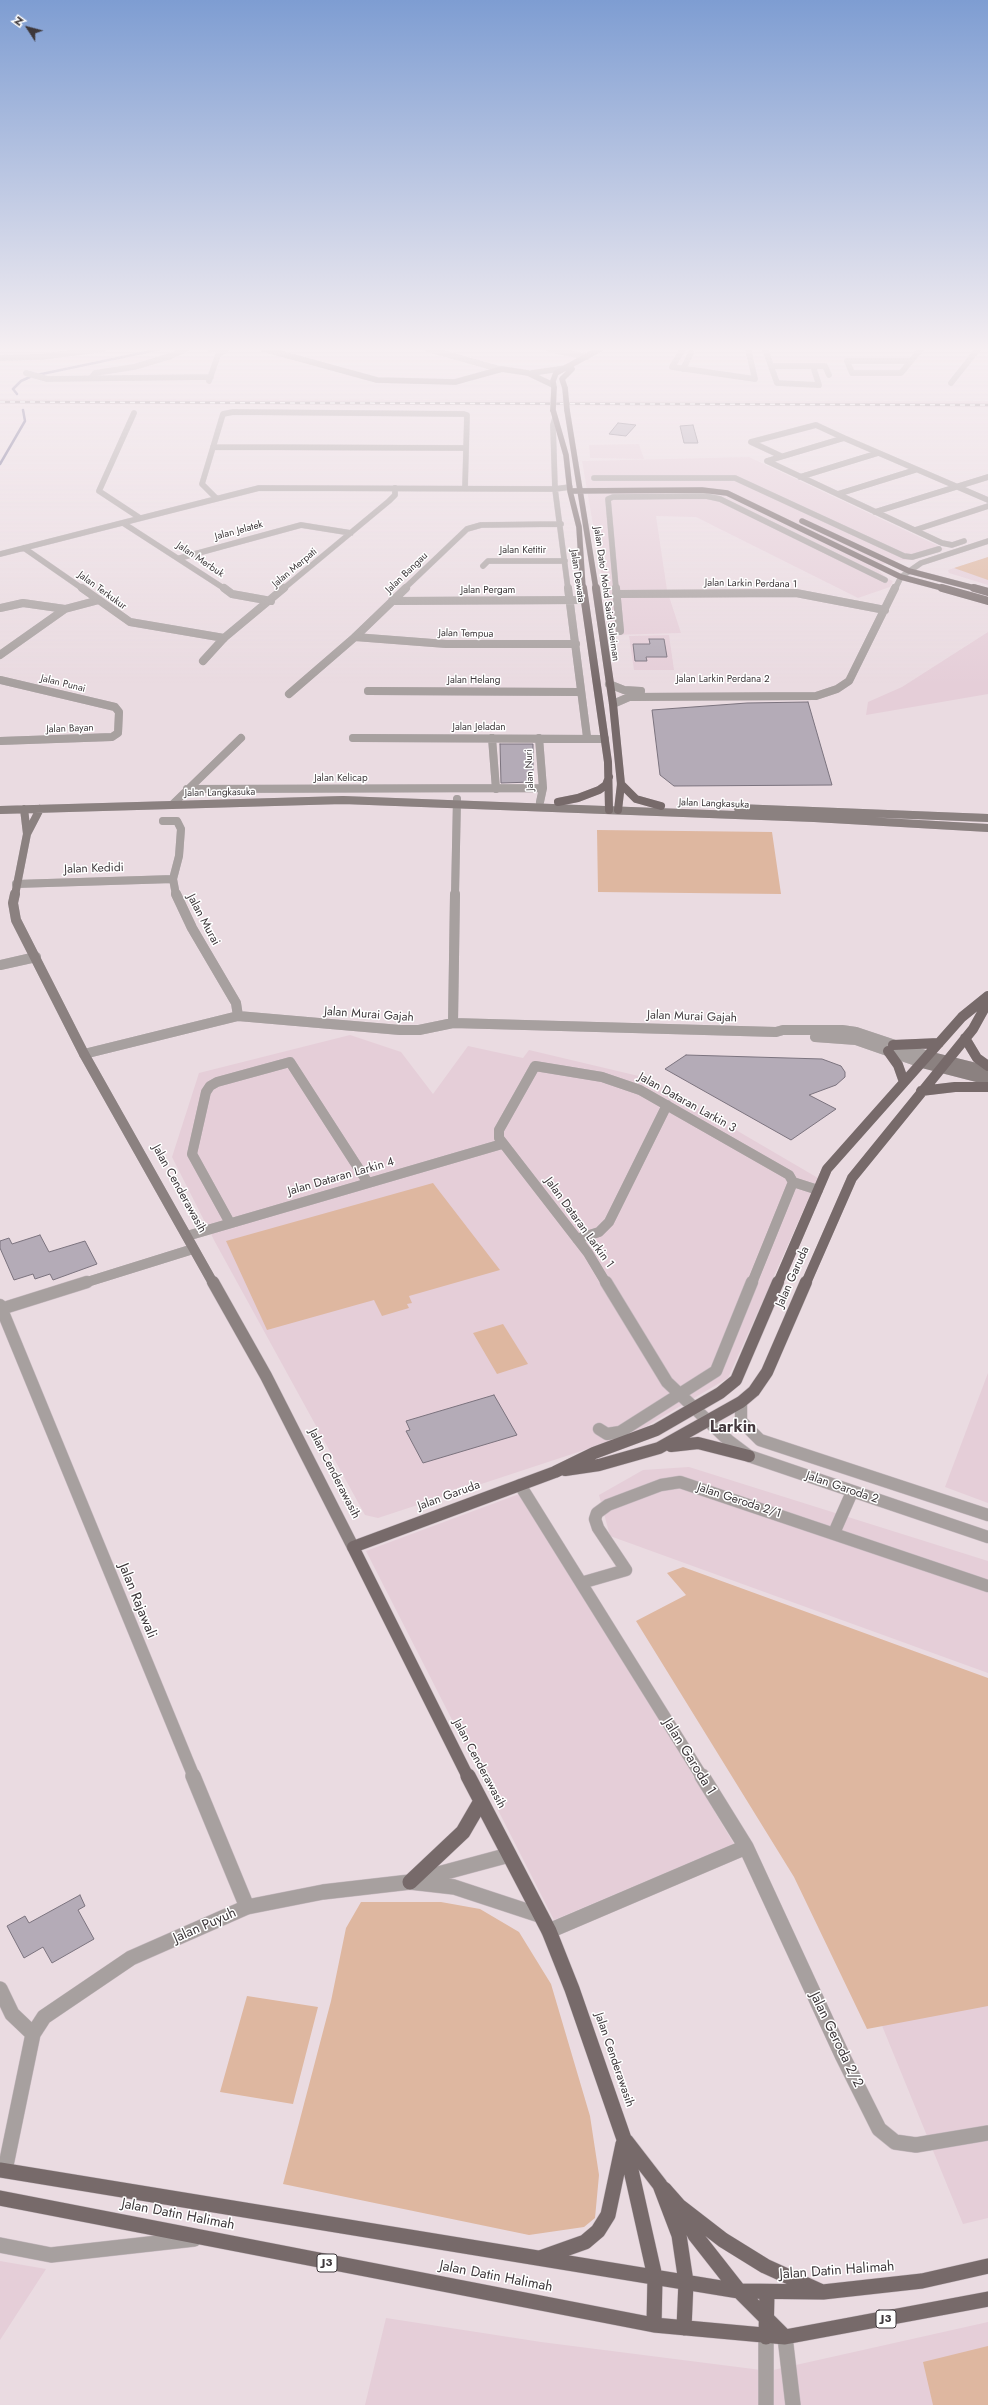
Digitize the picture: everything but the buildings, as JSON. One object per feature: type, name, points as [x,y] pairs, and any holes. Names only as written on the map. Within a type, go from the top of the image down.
[{"type":"main road","name":"Jalan Dato' Mohd Said Suleiman","points":[[567,461],[570,489],[579,527],[584,600],[605,739],[609,777],[609,807]]},
{"type":"main road","name":"Jalan Dato' Mohd Said Suleiman","points":[[575,461],[614,704],[621,784],[619,807]]},
{"type":"main road","points":[[570,489],[738,491],[908,571],[988,592]]},
{"type":"main road","points":[[699,491],[735,496],[901,577],[988,601]]},
{"type":"main road","points":[[591,642],[604,642]]},
{"type":"main road","points":[[558,802],[578,798],[599,790],[606,784],[609,777]]},
{"type":"main road","points":[[621,784],[636,799],[661,806]]},
{"type":"main road","name":"Jalan Garuda","points":[[353,1547],[555,1472],[594,1453],[656,1430],[720,1393],[736,1380],[827,1169],[962,1017],[988,996]]},
{"type":"main road","name":"Jalan Garuda","points":[[555,1472],[599,1465],[658,1448],[741,1402],[754,1391],[767,1372],[852,1178],[921,1090],[978,1022],[988,1002]]},
{"type":"main road","points":[[965,1038],[977,1058],[988,1066]]},
{"type":"main road","points":[[904,1082],[891,1048],[939,1043]]},
{"type":"main road","points":[[921,1090],[955,1086],[988,1087]]},
{"type":"main road","points":[[658,1448],[685,1442],[749,1456]]},
{"type":"main road","name":"Jalan Cenderawasih","points":[[353,1547],[539,1915],[549,1931],[572,1990],[624,2139],[655,2277],[654,2326]]},
{"type":"main road","points":[[410,1882],[463,1832],[481,1801]]},
{"type":"main road","points":[[538,2259],[585,2242],[598,2231],[608,2215],[624,2139]]},
{"type":"main road","name":"Jalan Cenderawasih","points":[[624,2139],[660,2185],[679,2235],[686,2282],[684,2328]]},
{"type":"main road","name":"Jalan Datin Halimah","points":[[2,2170],[739,2291],[823,2292],[922,2281],[988,2266]]},
{"type":"main road","points":[[660,2185],[679,2206],[723,2240],[765,2266],[823,2292]]},
{"type":"main road","name":"Jalan Datin Halimah","points":[[0,2198],[654,2326],[785,2337],[988,2299]]},
{"type":"main road","points":[[679,2206],[695,2235],[739,2291],[785,2337]]},
{"type":"main road","points":[[766,2336],[767,2292]]},
{"type":"street","points":[[113,461],[99,492],[140,518]]},
{"type":"street","points":[[209,461],[202,484],[204,488],[216,498]]},
{"type":"street","points":[[465,461],[465,488]]},
{"type":"street","name":"Jalan Dewata","points":[[556,461],[564,561],[571,600],[580,692],[587,738]]},
{"type":"street","points":[[766,461],[947,545],[988,535]]},
{"type":"street","points":[[800,477],[851,461]]},
{"type":"street","points":[[896,461],[955,487],[987,505]]},
{"type":"street","points":[[838,494],[915,470]]},
{"type":"street","points":[[906,473],[919,479]]},
{"type":"street","points":[[875,512],[988,477]]},
{"type":"street","points":[[594,478],[730,478],[742,480],[841,528],[908,557],[939,549]]},
{"type":"street","points":[[699,478],[699,491]]},
{"type":"street","points":[[932,484],[958,496]]},
{"type":"street","points":[[0,554],[259,488],[570,489]]},
{"type":"street","name":"Jalan Merpati","points":[[203,660],[224,638],[271,601],[389,501],[395,495],[395,488]]},
{"type":"street","points":[[620,631],[608,499],[699,491],[720,499],[885,580]]},
{"type":"street","points":[[972,501],[987,505]]},
{"type":"street","points":[[915,530],[987,505]]},
{"type":"street","name":"Jalan Merbuk","points":[[123,523],[180,558],[232,594],[271,601]]},
{"type":"street","name":"Jalan Bangau","points":[[289,694],[355,637],[467,529],[481,525],[560,524]]},
{"type":"street","name":"Jalan Jelatek","points":[[180,558],[301,525],[351,533]]},
{"type":"street","points":[[826,532],[841,528]]},
{"type":"street","points":[[806,541],[819,537]]},
{"type":"street","points":[[901,577],[921,563],[988,541]]},
{"type":"street","name":"Jalan Terkukur","points":[[24,548],[130,622],[224,638]]},
{"type":"street","name":"Jalan Ketitir","points":[[483,566],[488,562],[564,561]]},
{"type":"street","name":"Jalan Larkin Perdana 2","points":[[614,704],[621,699],[634,696],[816,696],[837,689],[849,681],[901,577]]},
{"type":"street","name":"Jalan Larkin Perdana 1","points":[[616,594],[796,593],[885,610]]},
{"type":"street","points":[[0,608],[22,603],[65,608],[99,600]]},
{"type":"street","name":"Jalan Pergam","points":[[392,601],[584,600]]},
{"type":"street","points":[[0,655],[65,608]]},
{"type":"street","name":"Jalan Tempua","points":[[355,637],[446,644],[576,644]]},
{"type":"street","name":"Jalan Punai","points":[[0,680],[115,707],[119,712]]},
{"type":"street","name":"Jalan Larkin Perdana 2","points":[[610,684],[634,691],[837,689]]},
{"type":"street","name":"Jalan Helang","points":[[368,691],[580,692]]},
{"type":"street","name":"Jalan Bayan","points":[[0,741],[112,737],[118,733],[119,712]]},
{"type":"street","points":[[173,804],[241,738]]},
{"type":"street","name":"Jalan Jeladan","points":[[353,738],[605,739]]},
{"type":"street","points":[[492,738],[496,789]]},
{"type":"street","name":"Jalan Nuri","points":[[539,738],[543,788],[540,802]]},
{"type":"street","name":"Jalan Kelicap","points":[[187,789],[543,788]]},
{"type":"street","name":"Jalan Langkasuka","points":[[0,810],[343,800],[440,803],[558,802],[609,807]]},
{"type":"street","points":[[453,1023],[457,803]]},
{"type":"street","name":"Jalan Langkasuka","points":[[457,803],[814,810],[988,818]]},
{"type":"street","name":"Jalan Langkasuka","points":[[619,807],[988,828]]},
{"type":"street","name":"Jalan Cenderawasih","points":[[24,809],[27,834]]},
{"type":"street","name":"Jalan Cenderawasih","points":[[40,809],[27,834],[16,884],[13,903],[16,920],[84,1054],[266,1376],[353,1547]]},
{"type":"street","name":"Jalan Murai","points":[[163,821],[177,821],[181,829],[179,856],[173,879],[176,895],[192,928],[236,1003],[238,1016]]},
{"type":"street","name":"Jalan Kedidi","points":[[16,884],[173,879]]},
{"type":"street","points":[[0,965],[36,957]]},
{"type":"street","name":"Jalan Murai Gajah","points":[[84,1054],[238,1016],[400,1030],[419,1030],[453,1023],[776,1032],[782,1036],[856,1040],[891,1048],[925,1059]]},
{"type":"street","points":[[925,1059],[947,1060],[988,1071]]},
{"type":"street","points":[[925,1059],[941,1068],[988,1080]]},
{"type":"street","points":[[230,1223],[192,1154],[206,1092],[210,1086],[217,1082],[290,1062],[368,1183]]},
{"type":"street","name":"Jalan Dataran Larkin 3","points":[[502,1144],[499,1138],[499,1130],[535,1066],[624,1083],[667,1105],[789,1175],[793,1182]]},
{"type":"street","points":[[577,1239],[599,1232],[609,1222],[667,1105]]},
{"type":"street","name":"Jalan Dataran Larkin 4","points":[[187,1236],[502,1144]]},
{"type":"street","name":"Jalan Dataran Larkin 1","points":[[502,1144],[577,1239],[629,1317],[667,1382],[693,1408]]},
{"type":"street","points":[[599,1429],[606,1434],[620,1432],[678,1394],[710,1376],[719,1364],[793,1182],[818,1190]]},
{"type":"street","points":[[1,1307],[193,1249]]},
{"type":"street","name":"Jalan Rajawali","points":[[1,1307],[247,1907]]},
{"type":"street","name":"Jalan Garoda 2","points":[[741,1402],[741,1421],[750,1432],[760,1440],[988,1516]]},
{"type":"street","name":"Jalan Garoda 2","points":[[693,1408],[749,1456],[988,1537]]},
{"type":"street","name":"Jalan Geroda 2/1","points":[[581,1583],[626,1570],[598,1528],[595,1519],[597,1513],[608,1505],[661,1485],[680,1482],[988,1586]]},
{"type":"street","name":"Jalan Garoda 1","points":[[520,1485],[746,1847]]},
{"type":"street","points":[[834,1533],[852,1492]]},
{"type":"street","points":[[549,1931],[746,1847]]},
{"type":"street","name":"Jalan Geroda 2/2","points":[[746,1847],[843,2057],[879,2129],[895,2142],[916,2145],[988,2133]]},
{"type":"street","points":[[410,1882],[509,1855]]},
{"type":"street","name":"Jalan Puyuh","points":[[2,2170],[33,2034],[44,2017],[60,2004],[131,1958],[247,1907],[323,1892],[410,1882],[454,1887],[539,1915]]},
{"type":"street","points":[[0,1989],[12,2014],[33,2034]]},
{"type":"street","points":[[0,2245],[51,2255],[206,2238]]},
{"type":"street","points":[[766,2336],[766,2405]]},
{"type":"street","points":[[785,2337],[793,2405]]},
{"type":"shaded area","points":[[582,461],[758,461],[945,549],[911,560],[896,560],[875,567],[888,579],[893,581],[890,587],[858,598],[696,517],[656,516],[667,590],[681,633],[612,635]]},
{"type":"shaded area","points":[[988,557],[988,585],[949,573],[948,570]]},
{"type":"shaded area","points":[[988,557],[988,580],[954,568],[985,558]]},
{"type":"shaded area","points":[[988,632],[988,694],[866,715],[868,702],[902,687]]},
{"type":"shaded area","points":[[669,635],[674,670],[634,670],[629,636]]},
{"type":"shaded area","points":[[597,830],[772,832],[781,894],[598,892]]},
{"type":"shaded area","points":[[350,1035],[401,1052],[433,1094],[468,1046],[523,1058],[529,1050],[647,1078],[818,1178],[728,1378],[633,1434],[378,1518],[365,1515],[215,1242],[172,1157],[199,1073]]},
{"type":"shaded area","points":[[433,1183],[500,1270],[409,1296],[412,1303],[407,1304],[409,1308],[382,1316],[374,1300],[267,1330],[226,1241]]},
{"type":"shaded area","points":[[503,1324],[528,1364],[497,1374],[473,1333]]},
{"type":"shaded area","points":[[988,1373],[988,1503],[945,1487]]},
{"type":"shaded area","points":[[689,1467],[988,1561],[988,1673],[610,1536],[599,1495],[643,1470]]},
{"type":"shaded area","points":[[519,1494],[628,1667],[734,1844],[554,1920],[366,1551]]},
{"type":"shaded area","points":[[683,1567],[988,1678],[988,2006],[867,2029],[794,1877],[636,1621],[686,1595],[667,1573]]},
{"type":"shaded area","points":[[361,1902],[441,1902],[480,1909],[519,1932],[551,1984],[590,2116],[599,2175],[595,2218],[584,2227],[529,2235],[283,2184],[331,2001],[346,1928]]},
{"type":"shaded area","points":[[988,1985],[988,2218],[963,2224],[876,2011]]},
{"type":"shaded area","points":[[247,1996],[318,2007],[293,2104],[220,2092]]},
{"type":"shaded area","points":[[0,2261],[46,2269],[0,2340]]},
{"type":"shaded area","points":[[386,2318],[541,2342],[769,2371],[988,2322],[988,2405],[365,2405]]},
{"type":"shaded area","points":[[988,2346],[988,2405],[933,2405],[923,2362]]},
{"type":"district","name":"Larkin","points":[[733,1428]]}]
